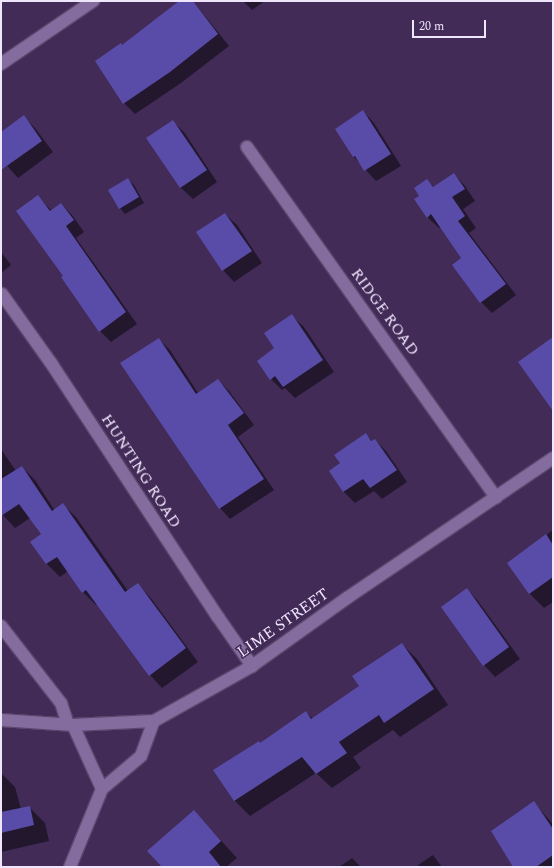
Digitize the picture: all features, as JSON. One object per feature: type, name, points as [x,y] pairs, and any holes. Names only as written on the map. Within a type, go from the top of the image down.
[{"type":"street","points":[[1,64],[93,1]]},
{"type":"street","name":"RIDGE ROAD","points":[[247,147],[496,497]]},
{"type":"street","name":"HUNTING ROAD","points":[[2,294],[51,363],[218,617],[252,666]]},
{"type":"street","name":"LIME STREET","points":[[1,720],[71,725],[154,721],[252,666],[347,598],[553,458]]},
{"type":"street","points":[[1,626],[61,703],[102,789]]},
{"type":"street","points":[[70,867],[102,789],[141,756],[154,721]]},
{"type":"building","points":[[179,1],[193,1],[218,34],[170,72],[123,104],[95,61],[121,43],[122,45]]},
{"type":"building","points":[[363,110],[391,154],[364,171],[335,129]]},
{"type":"building","points":[[24,115],[42,141],[1,170],[1,132]]},
{"type":"building","points":[[173,120],[207,170],[180,188],[146,138]]},
{"type":"building","points":[[454,173],[465,189],[452,197],[465,216],[458,221],[506,284],[480,303],[452,265],[461,258],[431,214],[427,218],[414,199],[419,196],[414,188],[427,179],[433,187]]},
{"type":"building","points":[[128,178],[139,197],[119,209],[108,190]]},
{"type":"building","points":[[38,195],[50,211],[61,203],[74,220],[66,226],[126,312],[99,332],[61,277],[63,276],[16,211]]},
{"type":"building","points":[[225,213],[252,251],[222,271],[196,232]]},
{"type":"building","points":[[292,314],[323,360],[283,387],[275,376],[270,380],[257,361],[274,348],[264,333]]},
{"type":"building","points":[[553,337],[553,411],[518,362]]},
{"type":"building","points":[[159,338],[196,394],[218,379],[244,413],[228,425],[264,479],[219,509],[120,363]]},
{"type":"building","points":[[366,433],[371,441],[375,439],[397,470],[370,488],[363,479],[343,492],[329,471],[340,463],[334,455]]},
{"type":"building","points":[[22,466],[52,511],[63,503],[125,592],[138,583],[186,648],[149,676],[86,590],[82,593],[57,557],[46,564],[30,542],[41,534],[19,504],[1,516],[1,479]]},
{"type":"building","points":[[546,534],[553,545],[553,577],[529,594],[507,563]]},
{"type":"building","points":[[467,588],[509,647],[483,666],[441,607]]},
{"type":"building","points":[[402,643],[434,689],[384,723],[379,715],[339,742],[347,753],[316,774],[302,757],[234,801],[213,770],[259,741],[260,743],[306,711],[311,719],[359,686],[352,676]]},
{"type":"building","points":[[534,801],[553,829],[553,855],[536,867],[513,867],[491,831]]},
{"type":"building","points":[[30,806],[34,825],[1,833],[1,812]]},
{"type":"building","points":[[194,810],[221,841],[209,852],[221,867],[162,867],[147,851]]}]
